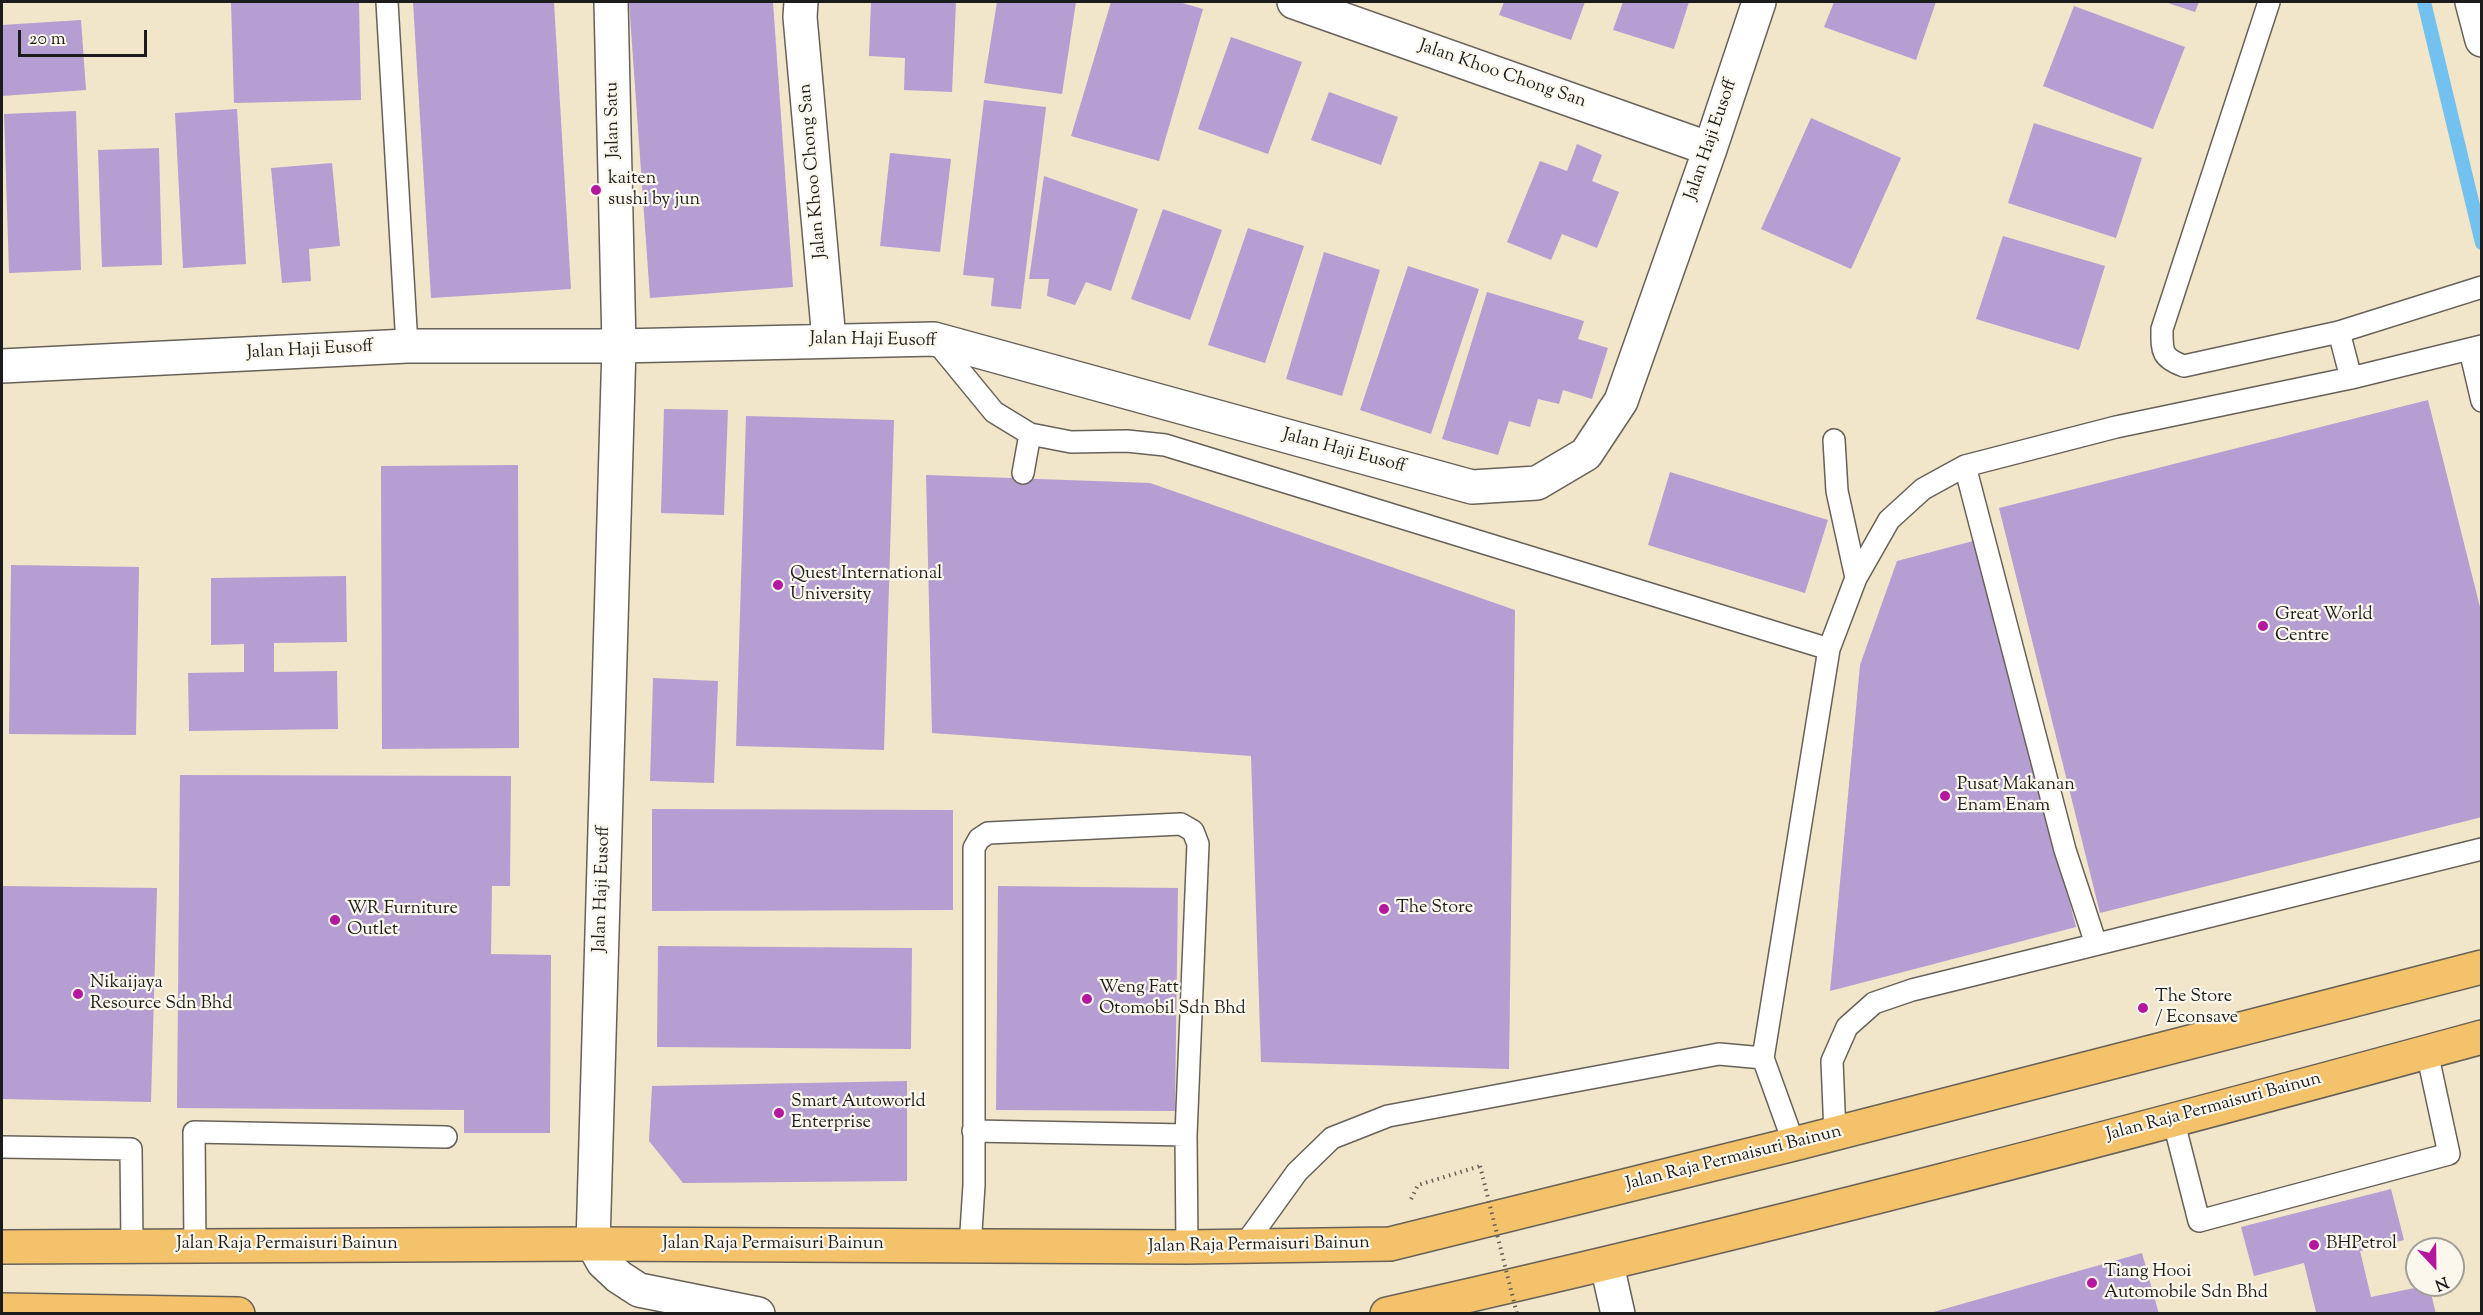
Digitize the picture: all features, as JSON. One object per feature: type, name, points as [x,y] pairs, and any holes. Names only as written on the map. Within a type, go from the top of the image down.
[{"type":"main road","name":"Jalan Raja Permaisuri Bainun","points":[[2,1247],[593,1244],[1243,1247],[1390,1244],[1835,1134],[2481,968]]},
{"type":"main road","name":"Jalan Raja Permaisuri Bainun","points":[[1387,1314],[1607,1265],[2481,1037]]},
{"type":"main road","points":[[2,1310],[238,1314]]},
{"type":"street","name":"Jalan Satu","points":[[611,2],[620,346]]},
{"type":"street","name":"Jalan Khoo Chong San","points":[[801,2],[800,17],[829,340]]},
{"type":"street","name":"Jalan Khoo Chong San","points":[[1294,2],[1710,149]]},
{"type":"street","name":"Jalan Haji Eusoff","points":[[2,366],[407,346],[620,346],[934,339],[1472,487],[1537,483],[1586,454],[1621,401],[1759,2]]},
{"type":"street","points":[[2472,2],[2481,40]]},
{"type":"street","name":"Jalan Haji Eusoff","points":[[593,1244],[620,346]]},
{"type":"street","points":[[593,1244],[603,1262],[619,1277],[639,1290],[758,1314]]},
{"type":"street","points":[[1607,1265],[1618,1314]]},
{"type":"lane","points":[[387,2],[407,346]]},
{"type":"lane","points":[[2269,2],[2162,329],[2162,350],[2170,361],[2184,366],[2339,332],[2481,287]]},
{"type":"lane","points":[[2339,332],[2351,378]]},
{"type":"lane","points":[[934,339],[994,412],[1030,434],[1071,442],[1127,441],[1166,445],[1829,649]]},
{"type":"lane","points":[[1794,1144],[1763,1058],[1829,649],[1856,578],[1888,520],[1923,489],[1965,466],[2116,427],[2351,378],[2476,348],[2481,401]]},
{"type":"lane","points":[[1023,473],[1030,434]]},
{"type":"lane","points":[[1834,440],[1837,490],[1856,578]]},
{"type":"lane","points":[[1965,466],[2066,850],[2097,944]]},
{"type":"lane","points":[[970,1247],[974,1185],[974,848],[979,838],[988,833],[1181,824],[1193,831],[1198,843],[1186,1136],[1187,1247]]},
{"type":"lane","points":[[1835,1134],[1832,1061],[1847,1027],[1874,1003],[1912,990],[2481,849]]},
{"type":"lane","points":[[2173,1119],[2199,1221],[2449,1154],[2427,1052]]},
{"type":"lane","points":[[1243,1247],[1297,1172],[1332,1138],[1388,1116],[1719,1054],[1763,1058]]},
{"type":"lane","points":[[973,1131],[1186,1136]]},
{"type":"lane","points":[[195,1246],[194,1132],[446,1137]]},
{"type":"lane","points":[[2,1147],[131,1149],[132,1246]]},
{"type":"path","points":[[1418,1185],[1480,1166],[1517,1314]]},
{"type":"building","points":[[231,2],[359,2],[361,100],[234,103]]},
{"type":"building","points":[[413,2],[554,2],[571,289],[431,298]]},
{"type":"building","points":[[629,2],[773,2],[793,287],[650,298]]},
{"type":"building","points":[[871,2],[956,2],[952,92],[904,90],[905,58],[869,56]]},
{"type":"building","points":[[997,2],[1076,2],[1062,94],[984,83]]},
{"type":"building","points":[[1111,2],[1179,2],[1203,9],[1159,161],[1071,136]]},
{"type":"building","points":[[1504,2],[1585,2],[1571,40],[1499,15]]},
{"type":"building","points":[[1623,2],[1689,2],[1674,49],[1613,30]]},
{"type":"building","points":[[1834,2],[1936,2],[1916,60],[1824,27]]},
{"type":"building","points":[[2165,2],[2199,2],[2195,12]]},
{"type":"building","points":[[2074,6],[2185,47],[2153,129],[2043,86]]},
{"type":"building","points":[[81,20],[86,90],[2,96],[2,25]]},
{"type":"building","points":[[1231,37],[1302,62],[1268,154],[1198,129]]},
{"type":"building","points":[[1329,92],[1398,117],[1381,165],[1311,140]]},
{"type":"building","points":[[984,100],[1046,107],[1021,309],[991,306],[994,278],[963,275]]},
{"type":"building","points":[[237,109],[246,264],[183,268],[175,113]]},
{"type":"building","points":[[76,111],[81,270],[9,273],[4,114]]},
{"type":"building","points":[[1811,118],[1901,158],[1851,269],[1761,229]]},
{"type":"building","points":[[2034,123],[2142,158],[2116,238],[2008,203]]},
{"type":"building","points":[[1577,144],[1602,155],[1592,181],[1619,192],[1597,248],[1562,234],[1551,260],[1507,242],[1540,161],[1567,171]]},
{"type":"building","points":[[159,148],[162,265],[102,267],[98,150]]},
{"type":"building","points":[[890,153],[951,159],[940,252],[880,246]]},
{"type":"building","points":[[332,163],[340,246],[309,249],[311,281],[282,283],[271,168]]},
{"type":"building","points":[[1044,176],[1138,209],[1111,291],[1086,282],[1075,305],[1047,296],[1049,279],[1029,279]]},
{"type":"building","points":[[1163,209],[1222,230],[1190,320],[1131,299]]},
{"type":"building","points":[[1248,228],[1304,246],[1265,363],[1208,345]]},
{"type":"building","points":[[2003,236],[2105,266],[2079,350],[1976,319]]},
{"type":"building","points":[[1324,252],[1380,270],[1342,396],[1286,379]]},
{"type":"building","points":[[1408,266],[1479,289],[1431,434],[1360,410]]},
{"type":"building","points":[[1487,292],[1584,321],[1578,339],[1608,348],[1592,399],[1563,390],[1559,404],[1538,399],[1530,427],[1509,421],[1498,455],[1442,439]]},
{"type":"building","points":[[2428,400],[2482,615],[2482,817],[2100,913],[1999,508]]},
{"type":"building","points":[[664,409],[728,410],[724,515],[661,513]]},
{"type":"building","points":[[746,416],[894,420],[884,750],[736,746]]},
{"type":"building","points":[[518,465],[519,748],[382,749],[381,466]]},
{"type":"building","points":[[1670,472],[1828,520],[1805,593],[1648,545]]},
{"type":"building","name":"The Store","points":[[926,475],[1150,483],[1515,610],[1509,1069],[1261,1062],[1251,756],[932,733]]},
{"type":"building","name":"Pusat Makanan Enam Enam","points":[[1977,540],[2076,927],[1830,991],[1860,665],[1897,561]]},
{"type":"building","points":[[11,565],[139,567],[136,735],[9,734]]},
{"type":"building","points":[[346,576],[347,642],[274,643],[274,672],[337,671],[338,729],[189,731],[188,673],[244,672],[244,644],[211,645],[211,578]]},
{"type":"building","points":[[653,678],[718,681],[714,783],[650,781]]},
{"type":"building","name":"WR Furniture Outlet","points":[[180,775],[511,776],[510,886],[492,886],[491,954],[551,955],[550,1133],[464,1133],[464,1110],[177,1108]]},
{"type":"building","points":[[652,809],[953,810],[953,910],[652,911]]},
{"type":"building","name":"Nikaijaya Resource Sdn Bhd","points":[[2,886],[157,888],[151,1102],[2,1099]]},
{"type":"building","name":"Weng Fatt Otomobil Sdn Bhd","points":[[998,886],[1178,888],[1175,1111],[996,1110]]},
{"type":"building","points":[[658,946],[912,948],[911,1049],[657,1047]]},
{"type":"building","name":"Smart Autoworld Enterprise","points":[[907,1081],[907,1181],[683,1183],[649,1141],[652,1086]]},
{"type":"building","name":"BHPetrol","points":[[2391,1189],[2404,1240],[2360,1251],[2371,1297],[2405,1290],[2405,1297],[2432,1297],[2436,1314],[2312,1314],[2316,1312],[2304,1263],[2254,1276],[2241,1227]]},
{"type":"building","name":"Tiang Hooi Automobile Sdn Bhd","points":[[2142,1253],[2159,1314],[1930,1314],[1930,1313]]},
{"type":"waterway","points":[[2424,2],[2482,243]]},
{"type":"place","name":"kaiten sushi by jun","points":[[596,190]]},
{"type":"place","name":"Quest International University","points":[[778,585]]},
{"type":"place","name":"Great World Centre","points":[[2263,626]]},
{"type":"place","name":"Pusat Makanan Enam Enam","points":[[1945,796]]},
{"type":"place","name":"The Store","points":[[1384,909]]},
{"type":"place","name":"WR Furniture Outlet","points":[[335,920]]},
{"type":"place","name":"Nikaijaya Resource Sdn Bhd","points":[[78,994]]},
{"type":"place","name":"Weng Fatt Otomobil Sdn Bhd","points":[[1087,999]]},
{"type":"place","name":"The Store / Econsave","points":[[2143,1008]]},
{"type":"place","name":"Smart Autoworld Enterprise","points":[[779,1113]]},
{"type":"place","name":"BHPetrol","points":[[2314,1245]]},
{"type":"place","name":"Tiang Hooi Automobile Sdn Bhd","points":[[2092,1283]]}]
